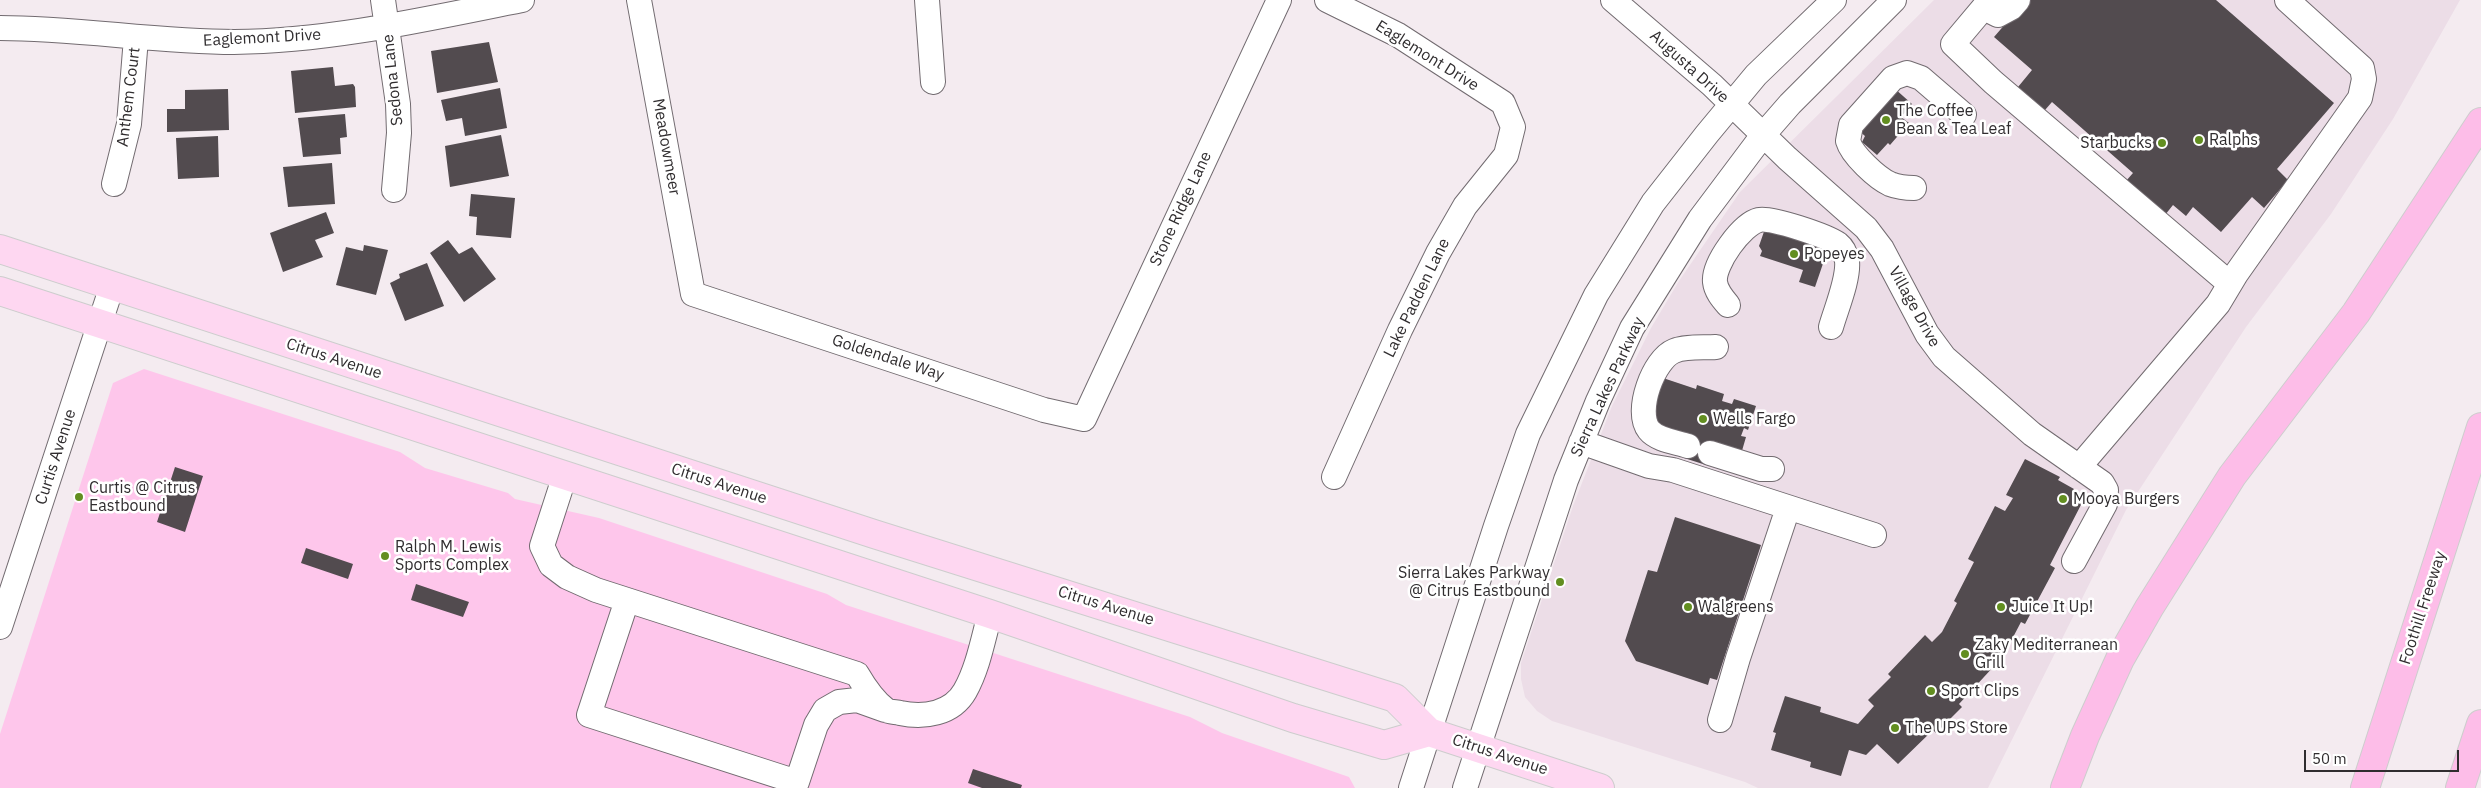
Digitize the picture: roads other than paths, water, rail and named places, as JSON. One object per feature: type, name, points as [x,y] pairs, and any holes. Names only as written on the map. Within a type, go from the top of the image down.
[{"type":"highway","points":[[2065,788],[2085,736],[2120,659],[2149,608],[2232,476],[2356,313],[2481,122]]},
{"type":"highway","name":"Foothill Freeway","points":[[2365,788],[2481,427]]},
{"type":"highway","points":[[2460,788],[2481,724]]},
{"type":"main road","name":"Citrus Avenue","points":[[0,249],[855,528],[1396,698],[1429,732],[1600,788]]},
{"type":"main road","points":[[0,290],[990,614],[1293,718],[1384,745],[1429,732]]},
{"type":"street","name":"Sedona Lane","points":[[383,0],[398,104],[398,143],[394,190]]},
{"type":"street","name":"Eaglemont Drive","points":[[0,28],[203,42],[245,41],[310,37],[387,26],[522,0]]},
{"type":"street","name":"Meadowmeer","points":[[639,0],[693,294]]},
{"type":"street","points":[[927,0],[934,82]]},
{"type":"street","name":"Stone Ridge Lane","points":[[1084,419],[1279,0]]},
{"type":"street","name":"Eaglemont Drive","points":[[1327,0],[1398,35],[1503,103],[1513,127]]},
{"type":"street","name":"Augusta Drive","points":[[1613,0],[1732,104],[1763,135]]},
{"type":"street","points":[[1411,788],[1496,526],[1528,434],[1596,295],[1653,203],[1732,104],[1756,75],[1834,0]]},
{"type":"street","name":"Sierra Lakes Parkway","points":[[1465,788],[1551,524],[1581,442],[1616,360],[1658,284],[1705,212],[1763,135],[1790,104],[1894,0]]},
{"type":"street","points":[[2018,0],[2011,8],[1998,14],[1987,4],[1953,44],[1993,82],[2229,284]]},
{"type":"street","points":[[2079,467],[2218,304],[2229,284],[2355,106],[2363,89],[2362,68],[2287,0]]},
{"type":"street","name":"Anthem Court","points":[[114,184],[129,124],[136,38]]},
{"type":"street","points":[[1914,188],[1899,187],[1885,181],[1856,156],[1848,141],[1851,125],[1893,78],[1907,73],[1921,78],[1964,115]]},
{"type":"street","name":"Lake Padden Lane","points":[[1334,477],[1400,330],[1438,253],[1465,206],[1506,155],[1513,127]]},
{"type":"street","name":"Village Drive","points":[[1763,135],[1866,228],[1882,249],[1926,334],[1940,352],[2032,434],[2102,483],[2106,490],[2105,504],[2074,561]]},
{"type":"street","points":[[1728,305],[1717,290],[1715,282],[1715,274],[1721,261],[1743,228],[1757,220],[1771,219],[1832,241],[1839,245],[1844,252],[1847,269],[1831,327]]},
{"type":"street","name":"Curtis Avenue","points":[[0,627],[112,286]]},
{"type":"street","name":"Goldendale Way","points":[[693,294],[1044,410],[1084,419]]},
{"type":"street","points":[[1716,347],[1682,349],[1667,355],[1645,396],[1643,414],[1649,430],[1656,436],[1761,469],[1772,468]]},
{"type":"street","points":[[1581,442],[1649,466],[1673,470],[1874,535]]},
{"type":"street","points":[[565,475],[542,546],[551,564],[567,577],[596,590],[857,674],[886,711]]},
{"type":"street","points":[[1720,720],[1738,658],[1788,508]]},
{"type":"street","points":[[627,600],[589,715],[797,782],[816,725],[825,710],[838,702],[857,700],[886,711],[911,715],[931,714],[952,707],[964,692],[972,675],[990,614]]},
{"type":"place","name":"The Coffee Bean & Tea Leaf","points":[[1886,120]]},
{"type":"place","name":"Ralphs","points":[[2199,140]]},
{"type":"place","name":"Starbucks","points":[[2162,143]]},
{"type":"place","name":"Popeyes","points":[[1794,254]]},
{"type":"place","name":"Wells Fargo","points":[[1703,419]]},
{"type":"place","name":"Curtis @ Citrus Eastbound","points":[[79,497]]},
{"type":"place","name":"Mooya Burgers","points":[[2063,499]]},
{"type":"place","name":"Ralph M. Lewis Sports Complex","points":[[385,556]]},
{"type":"place","name":"Sierra Lakes Parkway @ Citrus Eastbound","points":[[1560,582]]},
{"type":"place","name":"Walgreens","points":[[1688,607]]},
{"type":"place","name":"Juice It Up!","points":[[2001,607]]},
{"type":"place","name":"Zaky Mediterranean Grill","points":[[1965,654]]},
{"type":"place","name":"Sport Clips","points":[[1931,691]]},
{"type":"place","name":"The UPS Store","points":[[1895,728]]}]
